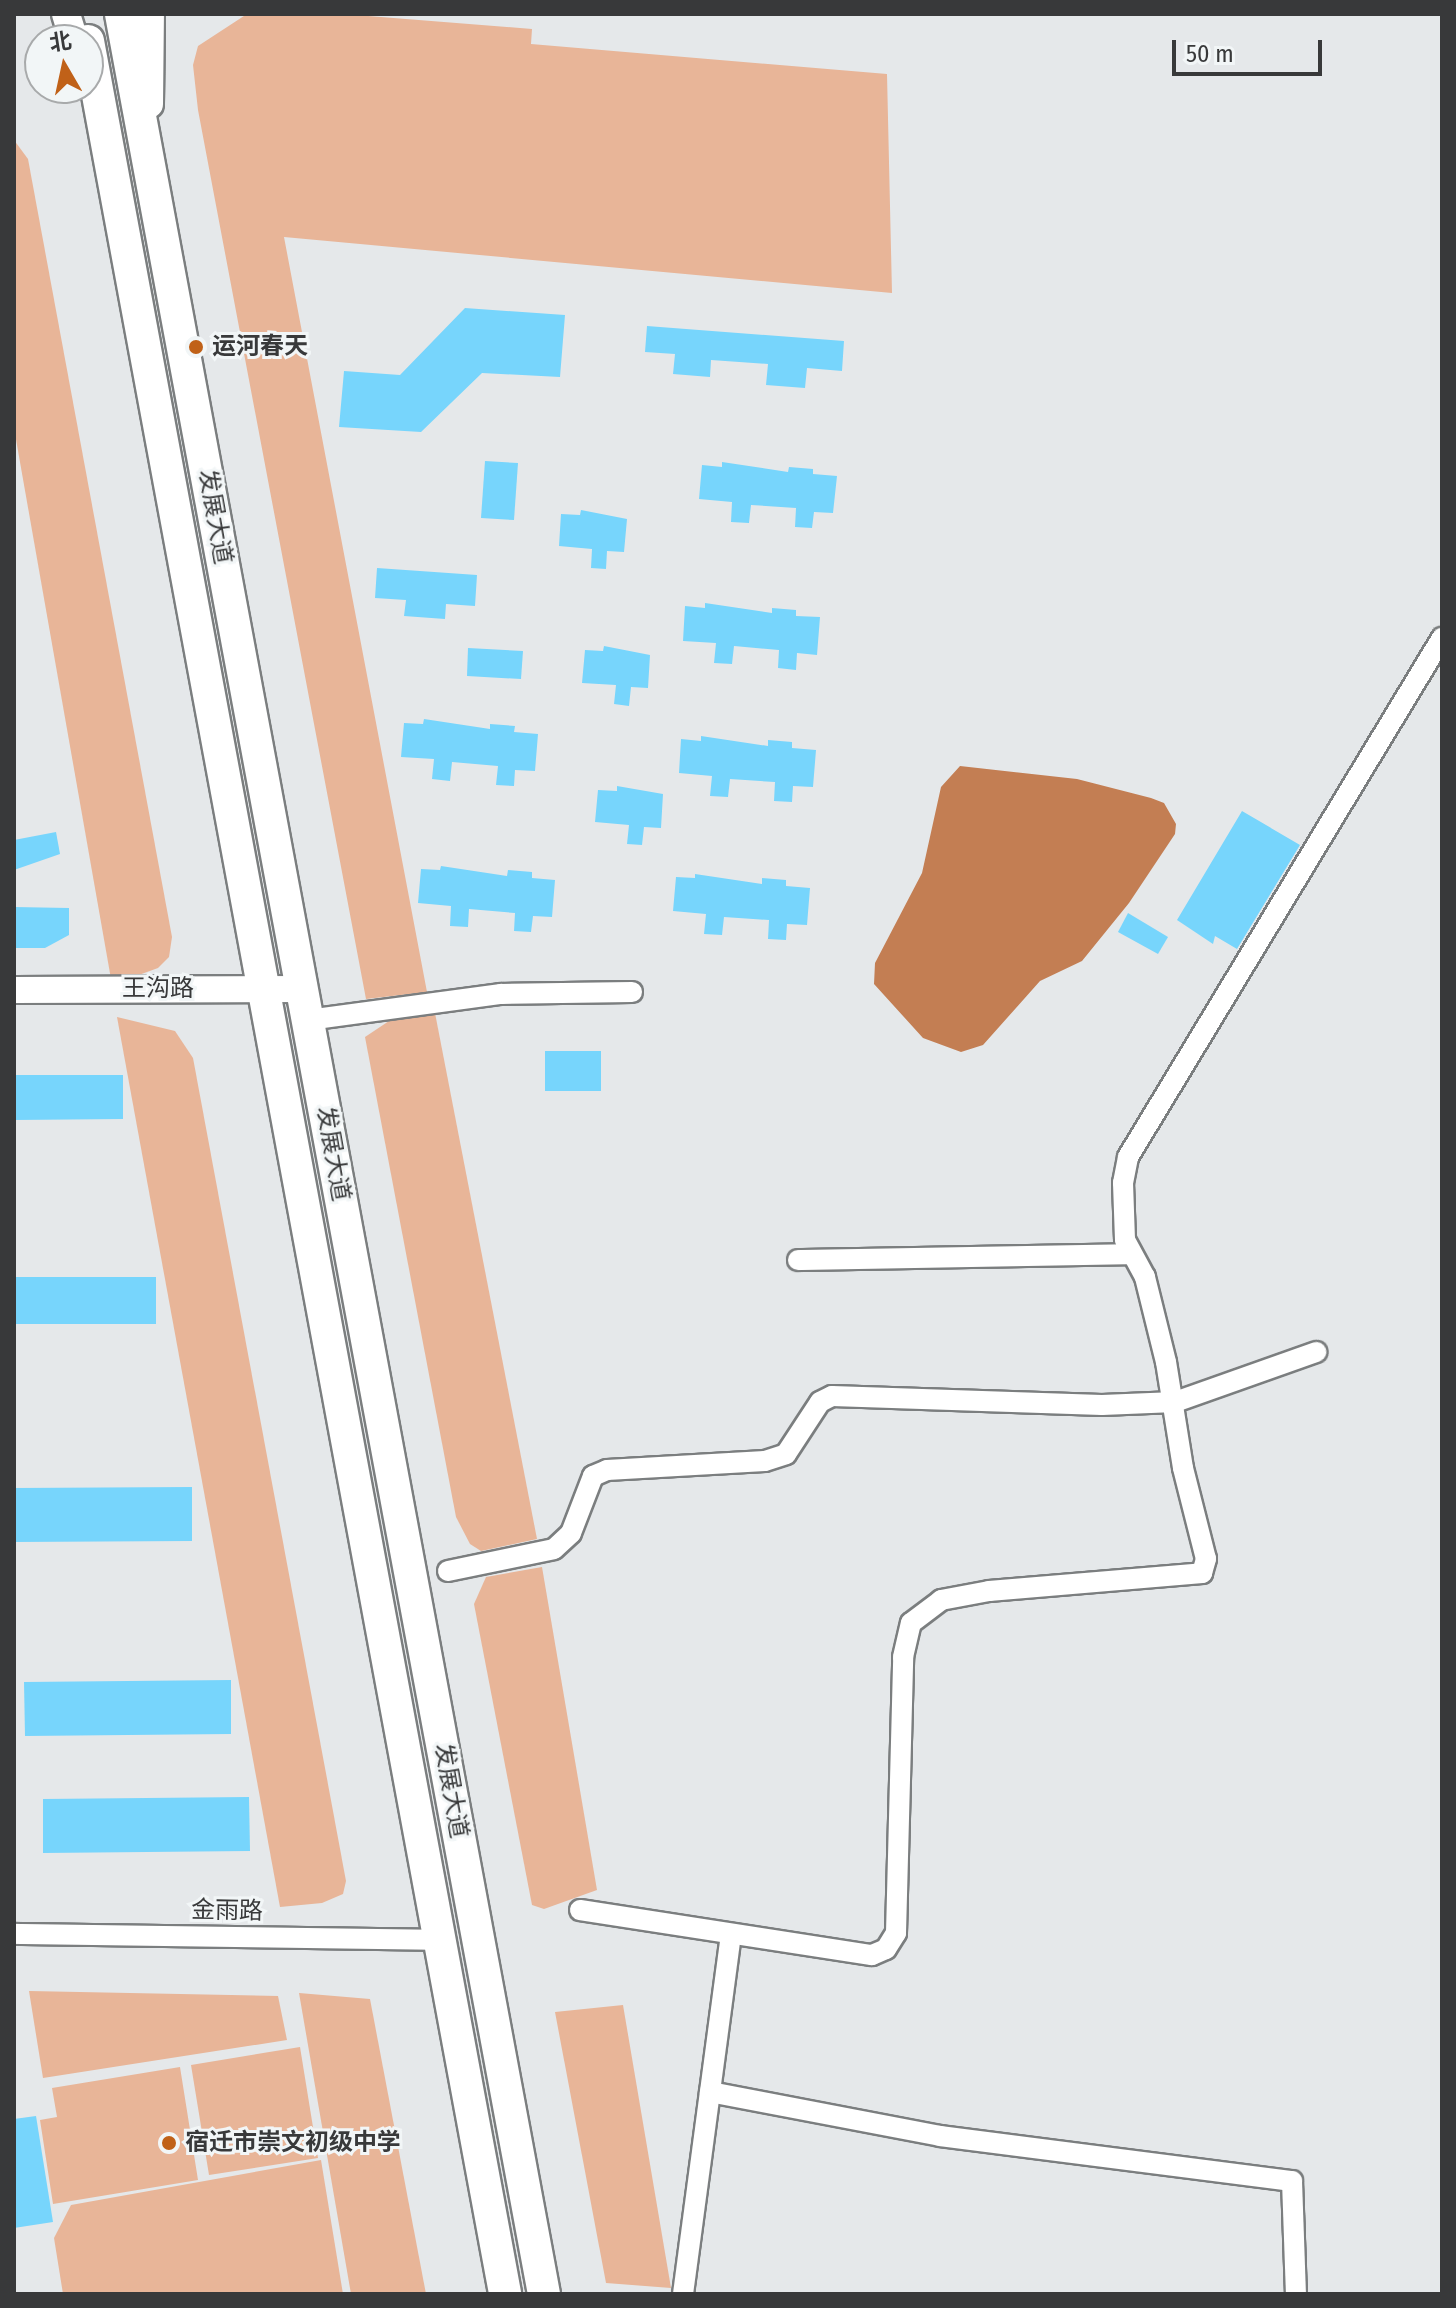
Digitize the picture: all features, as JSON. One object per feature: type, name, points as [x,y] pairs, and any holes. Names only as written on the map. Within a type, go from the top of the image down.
[{"type":"main road","name":"发展大道","points":[[121,14],[155,180],[544,2294]]},
{"type":"main road","points":[[150,14],[146,58],[155,180]]},
{"type":"main road","points":[[92,104],[115,187]]},
{"type":"main road","name":"发展大道","points":[[100,104],[267,989],[505,2294]]},
{"type":"street","points":[[580,1910],[872,1955],[886,1949],[896,1933],[905,1635],[923,1610],[941,1600],[989,1591],[1202,1573],[1206,1559],[1183,1468],[1175,1402],[1145,1277],[1130,1254],[1123,1183],[1137,1138],[1442,638]]},
{"type":"street","name":"王沟路","points":[[14,990],[267,989],[305,1005]]},
{"type":"street","points":[[305,1005],[501,994],[632,992]]},
{"type":"street","points":[[798,1260],[1130,1254]]},
{"type":"street","points":[[448,1571],[554,1549],[571,1533],[593,1476],[607,1470],[765,1461],[786,1454],[820,1402],[832,1396],[1102,1405],[1175,1402],[1316,1352]]},
{"type":"street","name":"金雨路","points":[[14,1934],[439,1940]]},
{"type":"street","points":[[683,2294],[731,1934]]},
{"type":"street","points":[[710,2092],[940,2136],[1292,2181],[1296,2294]]},
{"type":"shaded area","points":[[247,14],[343,14],[532,29],[531,44],[887,74],[892,293],[284,237],[427,992],[366,999],[198,110],[193,65],[198,46]]},
{"type":"shaded area","points":[[14,140],[28,159],[172,937],[169,957],[158,968],[125,980],[111,979],[14,428]]},
{"type":"shaded area","points":[[960,766],[1077,779],[1151,798],[1164,803],[1176,824],[1175,834],[1129,903],[1082,961],[1040,981],[983,1045],[961,1052],[923,1038],[874,984],[875,963],[922,873],[941,787]]},
{"type":"shaded area","points":[[435,1013],[537,1539],[481,1551],[470,1544],[456,1517],[365,1037],[389,1021]]},
{"type":"shaded area","points":[[117,1017],[175,1031],[193,1058],[346,1881],[343,1894],[322,1903],[280,1907]]},
{"type":"shaded area","points":[[542,1567],[597,1890],[544,1909],[532,1905],[474,1604],[486,1577]]},
{"type":"shaded area","points":[[29,1991],[278,1996],[287,2040],[43,2078]]},
{"type":"shaded area","points":[[299,1993],[370,1999],[426,2294],[351,2294]]},
{"type":"shaded area","points":[[623,2005],[671,2288],[606,2283],[555,2012]]},
{"type":"shaded area","points":[[300,2047],[318,2158],[209,2175],[191,2065]]},
{"type":"shaded area","points":[[180,2067],[198,2180],[53,2204],[40,2120],[57,2117],[52,2088]]},
{"type":"shaded area","points":[[321,2160],[343,2294],[63,2294],[54,2238],[71,2205]]},
{"type":"building","points":[[465,308],[565,315],[560,377],[482,373],[421,432],[339,427],[344,371],[400,375]]},
{"type":"building","points":[[647,326],[844,341],[842,371],[807,368],[805,388],[766,385],[768,364],[711,360],[710,377],[673,374],[675,354],[645,352]]},
{"type":"building","points":[[485,461],[518,463],[514,520],[481,518]]},
{"type":"building","points":[[722,462],[788,472],[789,467],[813,469],[813,474],[837,476],[833,513],[814,512],[812,528],[795,527],[796,508],[751,505],[749,523],[731,522],[732,502],[699,499],[702,465],[722,467]]},
{"type":"building","points":[[581,510],[627,519],[624,552],[607,551],[606,569],[591,568],[592,549],[559,546],[561,514],[580,515]]},
{"type":"building","points":[[377,568],[477,575],[475,606],[446,604],[445,619],[404,616],[406,600],[375,598]]},
{"type":"building","points":[[705,603],[772,613],[772,608],[796,610],[796,616],[820,617],[817,655],[797,653],[796,670],[778,668],[779,650],[734,646],[732,664],[714,663],[716,643],[683,641],[685,606],[705,608]]},
{"type":"building","points":[[604,646],[650,655],[648,688],[631,687],[629,706],[614,704],[616,685],[582,683],[585,650],[603,651]]},
{"type":"building","points":[[468,648],[523,651],[521,679],[467,676]]},
{"type":"building","points":[[424,719],[490,729],[490,724],[515,726],[514,732],[538,734],[535,771],[515,770],[514,786],[496,785],[498,766],[452,762],[450,781],[432,779],[434,759],[401,757],[404,723],[423,724]]},
{"type":"building","points":[[701,736],[768,746],[768,740],[792,742],[792,748],[816,750],[813,787],[793,786],[792,802],[774,801],[775,782],[730,779],[728,797],[710,796],[712,776],[679,773],[681,739],[701,741]]},
{"type":"building","points":[[617,786],[663,794],[661,828],[644,827],[642,845],[627,844],[629,825],[595,822],[598,790],[617,791]]},
{"type":"building","points":[[1242,811],[1300,845],[1237,949],[1215,936],[1213,944],[1177,920]]},
{"type":"building","points":[[56,832],[60,854],[14,870],[14,840]]},
{"type":"building","points":[[441,866],[507,876],[508,870],[532,872],[532,878],[555,880],[552,917],[533,916],[531,932],[514,931],[515,913],[469,909],[468,927],[450,926],[451,906],[418,903],[421,869],[440,870]]},
{"type":"building","points":[[695,874],[762,884],[762,878],[786,880],[786,886],[810,888],[807,925],[787,924],[786,940],[768,939],[769,920],[724,917],[722,935],[704,934],[706,914],[673,911],[676,877],[695,878]]},
{"type":"building","points":[[14,907],[69,908],[69,935],[45,948],[14,948]]},
{"type":"building","points":[[1128,913],[1168,937],[1158,954],[1118,932]]},
{"type":"building","points":[[545,1051],[601,1051],[601,1091],[545,1091]]},
{"type":"building","points":[[14,1075],[123,1075],[123,1119],[14,1120]]},
{"type":"building","points":[[14,1277],[156,1277],[156,1324],[14,1324]]},
{"type":"building","points":[[192,1487],[192,1541],[14,1542],[14,1488]]},
{"type":"building","points":[[231,1680],[231,1734],[25,1736],[24,1682]]},
{"type":"building","points":[[249,1797],[250,1851],[43,1853],[43,1799]]},
{"type":"building","points":[[36,2116],[53,2222],[14,2228],[14,2119]]},
{"type":"place","name":"运河春天","points":[[196,347]]},
{"type":"place","name":"宿迁市崇文初级中学","points":[[169,2143]]}]
